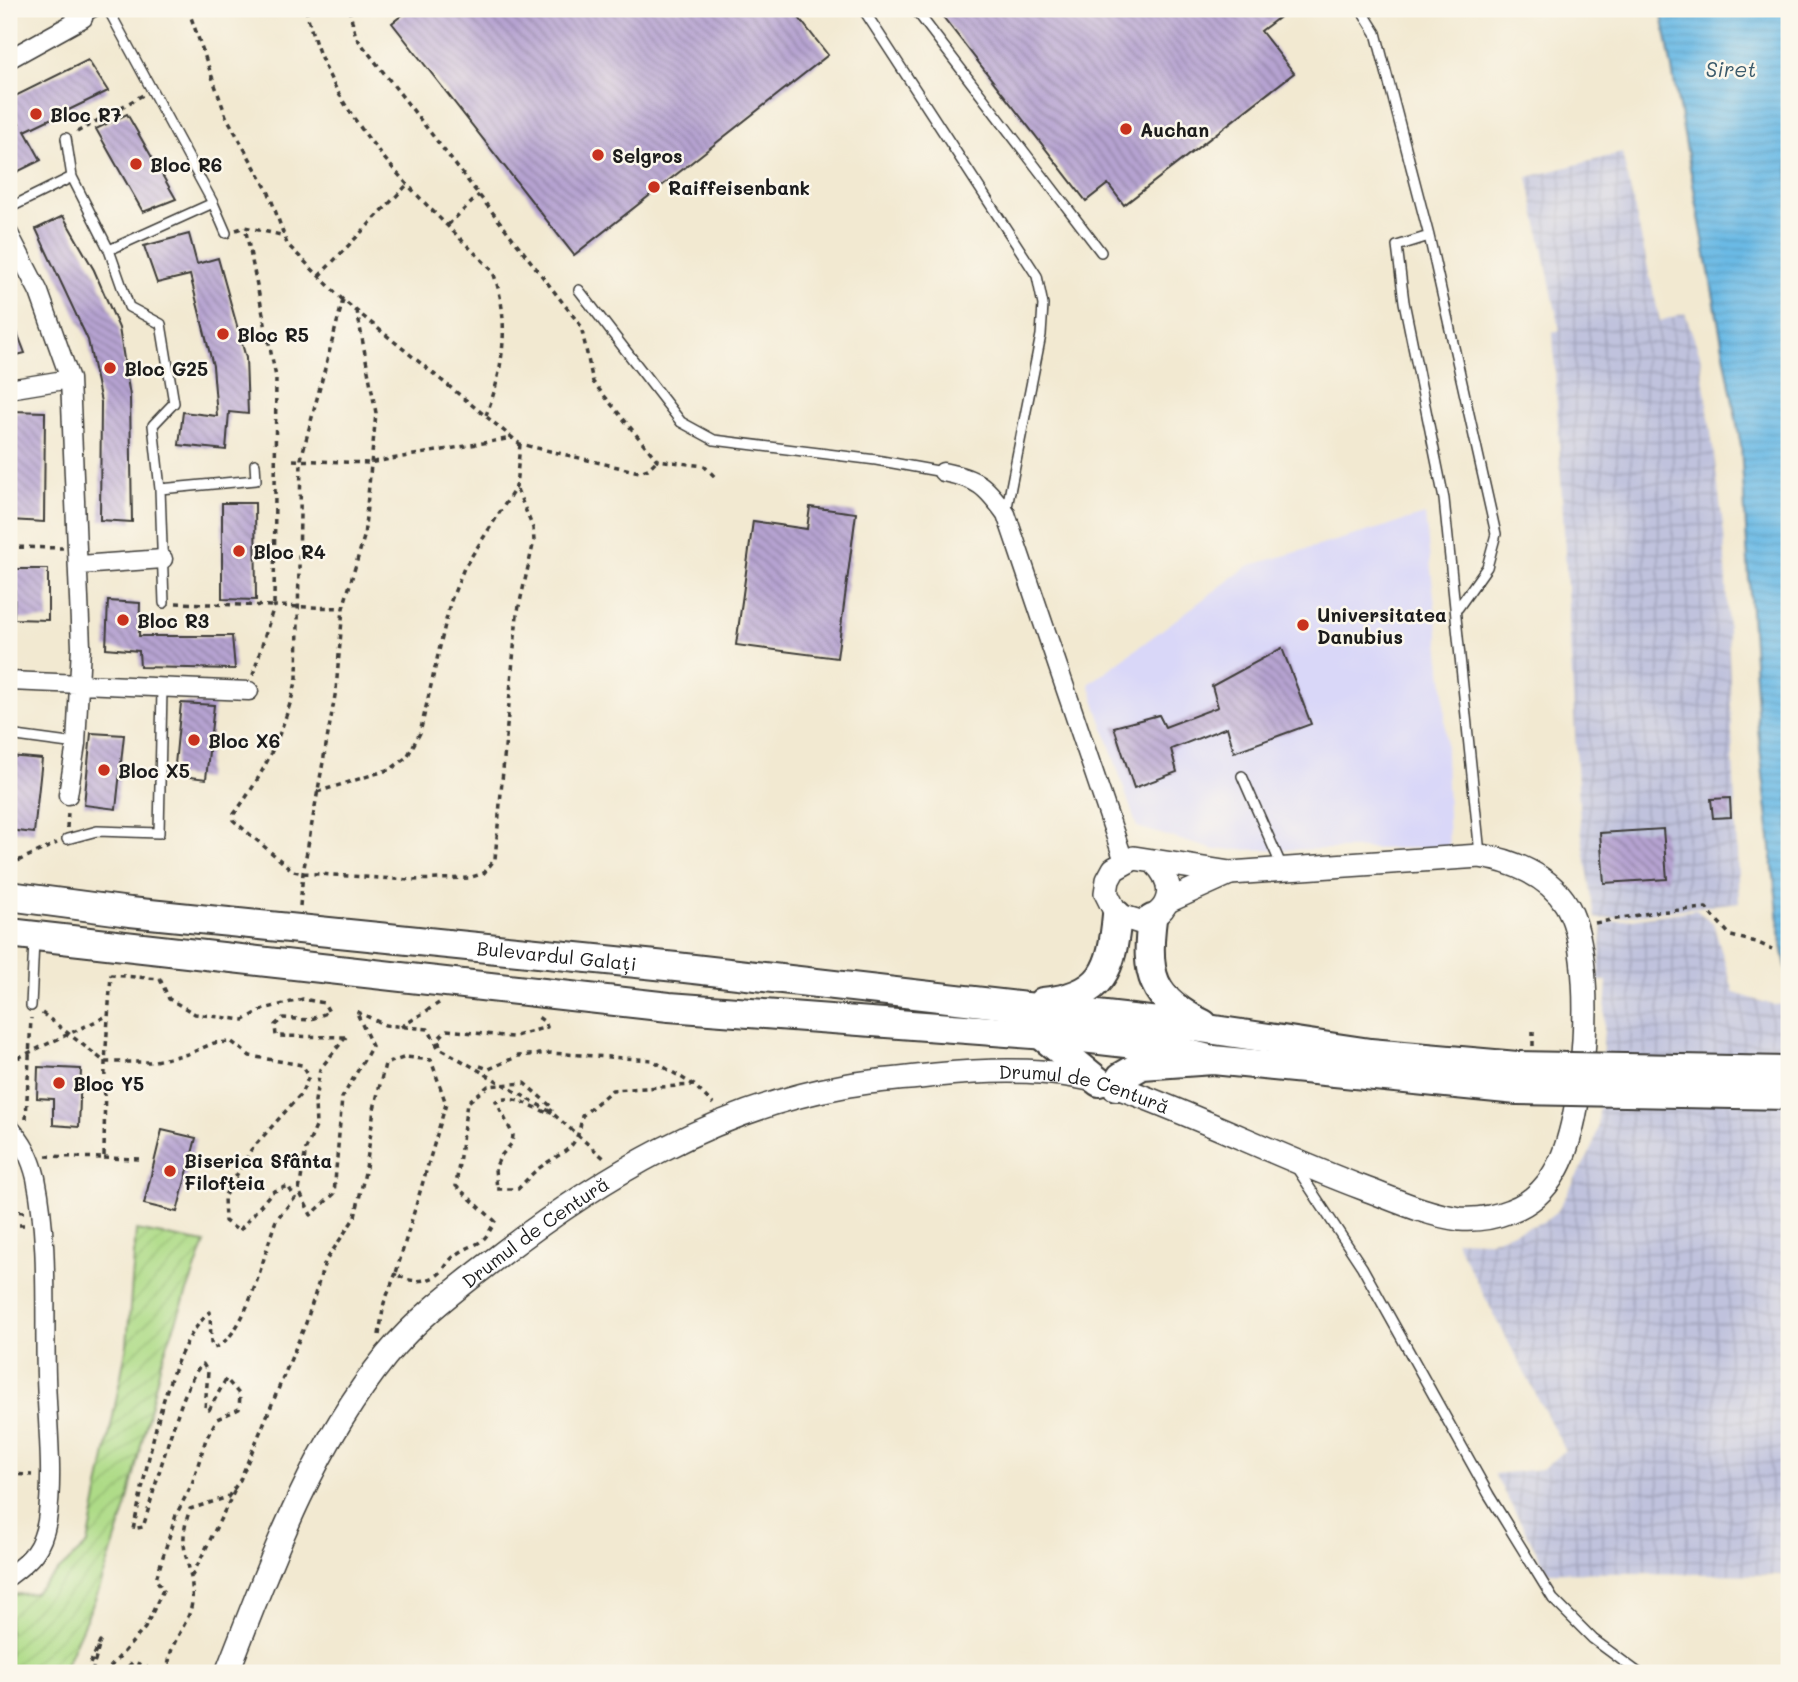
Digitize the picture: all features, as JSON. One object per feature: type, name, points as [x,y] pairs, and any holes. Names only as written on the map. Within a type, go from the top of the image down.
[{"type":"main road","name":"Bulevardul Galați","points":[[9,896],[130,912],[676,967],[1216,1029]]},
{"type":"main road","points":[[1160,910],[1149,968],[1155,986],[1186,1016],[1216,1029],[1321,1047],[1789,1095]]},
{"type":"main road","points":[[127,947],[130,912]]},
{"type":"main road","points":[[1013,1006],[1056,1001],[1086,991],[1102,976],[1112,959],[1117,915]]},
{"type":"main road","name":"Bulevardul Galați","points":[[22,935],[669,1007],[1074,1037],[1161,1047],[1213,1060]]},
{"type":"main road","points":[[1040,1034],[1108,1084],[1142,1065],[1213,1060],[1789,1071]]},
{"type":"street","points":[[9,59],[78,14]]},
{"type":"street","points":[[9,234],[39,292],[70,379],[79,556],[76,744],[68,795]]},
{"type":"street","points":[[9,389],[70,379]]},
{"type":"street","points":[[943,472],[972,478],[988,488],[1006,514],[1124,861],[1114,869],[1106,892],[1117,915],[1140,922],[1160,910],[1167,879],[1154,862]]},
{"type":"street","points":[[79,556],[163,559]]},
{"type":"street","points":[[9,681],[162,690],[249,691]]},
{"type":"street","name":"Drumul de Centură","points":[[227,1673],[277,1547],[316,1463],[336,1425],[388,1354],[432,1307],[534,1229],[669,1144],[726,1118],[843,1086],[957,1073],[1022,1072],[1108,1084],[1292,1162],[1399,1201],[1459,1219],[1498,1215],[1529,1201],[1556,1172],[1574,1128],[1584,994],[1577,932],[1567,905],[1549,886],[1509,863],[1480,856],[1230,873],[1154,862],[1144,858],[1124,861]]},
{"type":"street","name":"Drumul de Centură","points":[[1160,910],[1230,873]]},
{"type":"street","points":[[9,1127],[27,1150],[42,1212],[48,1475],[47,1521],[40,1543],[31,1560],[9,1576]]},
{"type":"lane","points":[[78,14],[99,9]]},
{"type":"lane","points":[[108,9],[214,203],[226,233]]},
{"type":"lane","points":[[863,9],[1037,276],[1043,304],[1041,335],[1006,514]]},
{"type":"lane","points":[[915,9],[1101,252]]},
{"type":"lane","points":[[1361,9],[1376,33],[1429,236],[1496,534],[1487,567],[1458,608]]},
{"type":"lane","points":[[66,138],[72,177],[109,250],[129,307],[161,324],[174,402],[153,425],[160,489],[164,603]]},
{"type":"lane","points":[[9,208],[72,177]]},
{"type":"lane","points":[[109,250],[214,203]]},
{"type":"lane","points":[[1429,236],[1397,246],[1404,302],[1444,499],[1458,608],[1480,856]]},
{"type":"lane","points":[[579,290],[681,422],[713,440],[863,458],[943,472]]},
{"type":"lane","points":[[160,489],[256,480],[255,464]]},
{"type":"lane","points":[[67,839],[97,831],[159,832],[162,690]]},
{"type":"lane","points":[[9,735],[76,744]]},
{"type":"lane","points":[[1242,776],[1283,870]]},
{"type":"lane","points":[[22,935],[32,1006]]},
{"type":"lane","points":[[1292,1162],[1362,1267],[1489,1495],[1553,1599],[1593,1639],[1639,1673]]},
{"type":"path","points":[[188,9],[226,116],[269,192],[281,235],[343,300],[520,444],[639,472],[648,469],[657,460]]},
{"type":"path","points":[[306,9],[311,32],[339,97],[378,153],[492,270],[502,295],[503,342],[494,395],[486,415]]},
{"type":"path","points":[[349,9],[356,37],[582,326],[593,382],[657,460],[704,466],[715,477]]},
{"type":"path","points":[[66,138],[153,89]]},
{"type":"path","points":[[319,276],[406,186]]},
{"type":"path","points":[[447,226],[479,195]]},
{"type":"path","points":[[226,233],[245,227],[281,235]]},
{"type":"path","points":[[245,227],[276,377],[274,606],[249,691]]},
{"type":"path","points":[[343,300],[301,459],[298,678],[289,711],[257,785],[234,814],[233,820],[293,872],[410,880],[469,878],[484,873],[495,859],[517,615],[534,541],[533,528],[516,487]]},
{"type":"path","points":[[298,929],[303,873],[336,690],[343,608],[364,537],[369,463],[376,414],[357,311]]},
{"type":"path","points":[[293,460],[369,463],[514,438]]},
{"type":"path","points":[[317,792],[391,769],[407,757],[420,733],[450,603],[464,568],[516,487],[520,444]]},
{"type":"path","points":[[9,547],[79,556]]},
{"type":"path","points":[[164,603],[343,608]]},
{"type":"path","points":[[9,865],[67,839],[68,795]]},
{"type":"path","points":[[1577,932],[1598,922],[1706,908],[1731,936],[1772,949]]},
{"type":"path","points":[[104,1158],[105,1062],[111,975],[160,979],[168,990],[169,999],[195,1014],[244,1020],[264,1009],[303,999],[324,1003],[329,1012],[309,1020],[283,1018],[275,1025],[276,1036],[346,1037],[320,1069],[314,1101],[316,1127],[306,1149],[299,1191],[311,1215],[334,1194],[342,1098],[372,1046],[356,1011],[385,1025],[428,1029],[440,1048],[507,1084],[551,1112],[619,1173]]},
{"type":"path","points":[[401,1027],[438,1003],[450,1001]]},
{"type":"path","points":[[32,1006],[105,1062],[150,1062],[188,1054],[214,1042],[232,1042],[250,1056],[302,1065],[309,1076],[301,1094],[251,1150],[224,1197],[225,1221],[239,1231],[272,1192],[288,1186],[295,1198],[276,1221],[262,1273],[236,1325],[215,1348],[211,1343],[210,1312],[184,1344],[169,1382],[133,1529],[143,1527],[184,1394],[198,1367],[203,1364],[208,1372],[205,1408],[209,1410],[226,1379],[240,1395],[239,1409],[217,1419],[206,1439],[192,1484],[176,1515],[156,1579],[163,1590],[145,1628],[105,1673]]},
{"type":"path","points":[[32,1006],[27,1150],[142,1159]]},
{"type":"path","points":[[440,1048],[438,1039],[447,1030],[512,1037],[547,1027],[545,1022],[534,1015]]},
{"type":"path","points":[[9,1062],[107,1016]]},
{"type":"path","points":[[1522,1068],[1534,1028]]},
{"type":"path","points":[[471,1064],[489,1069],[518,1056],[551,1053],[652,1060],[694,1085],[726,1118]]},
{"type":"path","points":[[192,1576],[239,1483],[306,1323],[325,1262],[355,1217],[366,1168],[374,1109],[385,1064],[406,1057],[431,1060],[446,1104],[396,1273],[384,1303],[379,1336],[388,1354]]},
{"type":"path","points":[[396,1273],[402,1279],[418,1282],[439,1274],[452,1257],[485,1242],[495,1220],[456,1186],[467,1103],[488,1086],[524,1083],[553,1108],[551,1112]]},
{"type":"path","points":[[551,1112],[549,1114],[532,1105],[502,1098],[496,1101],[513,1135],[512,1143],[500,1157],[495,1169],[497,1189],[518,1189],[539,1168],[565,1155],[579,1136],[582,1116],[612,1090],[694,1085]]},
{"type":"path","points":[[9,1474],[48,1475]]},
{"type":"path","points":[[165,1673],[171,1651],[192,1603],[192,1576],[183,1553],[182,1532],[190,1509],[228,1497],[239,1483]]},
{"type":"path","points":[[86,1673],[100,1642],[92,1673]]},
{"type":"path","points":[[121,1673],[133,1662],[146,1666],[149,1673]]},
{"type":"shaded area","points":[[1622,153],[1660,321],[1685,313],[1700,355],[1724,533],[1739,902],[1600,919],[1595,918],[1580,822],[1553,332],[1560,331],[1528,177]]},
{"type":"shaded area","name":"Universitatea Danubius","points":[[1425,515],[1444,687],[1449,848],[1215,850],[1137,827],[1089,684],[1248,566]]},
{"type":"shaded area","points":[[1696,910],[1713,923],[1734,993],[1773,1005],[1789,1004],[1789,1575],[1548,1572],[1494,1474],[1542,1469],[1565,1450],[1455,1240],[1487,1241],[1543,1222],[1558,1210],[1592,1149],[1598,1127],[1607,981],[1598,981],[1603,923]]},
{"type":"green space","points":[[136,1230],[205,1243],[161,1362],[126,1508],[99,1590],[62,1673],[9,1673],[9,1595],[34,1593],[88,1544],[127,1345]]},
{"type":"water","name":"Siret","points":[[1661,9],[1789,9],[1789,982],[1781,940],[1758,728],[1741,446]]},
{"type":"building","name":"Selgros","points":[[410,9],[792,9],[828,55],[574,255],[392,23]]},
{"type":"building","name":"Auchan","points":[[937,9],[1290,9],[1261,31],[1294,73],[1124,205],[1108,184],[1086,201]]},
{"type":"building","name":"Bloc R7","points":[[88,60],[108,91],[25,131],[41,160],[9,176],[9,127],[19,123],[9,106],[9,99]]},
{"type":"building","name":"Bloc R6","points":[[127,114],[176,199],[143,212],[96,129]]},
{"type":"building","name":"Bloc G25","points":[[63,216],[94,270],[119,328],[130,396],[132,522],[100,520],[101,402],[88,340],[36,229]]},
{"type":"building","name":"Bloc R5","points":[[189,234],[197,264],[218,258],[246,358],[248,414],[229,412],[226,450],[179,445],[183,412],[217,416],[213,366],[190,275],[157,283],[144,246]]},
{"type":"building","points":[[9,314],[25,353],[9,357]]},
{"type":"building","points":[[11,411],[45,412],[44,522],[10,520]]},
{"type":"building","name":"Bloc R4","points":[[222,503],[255,503],[256,600],[222,599]]},
{"type":"building","points":[[810,507],[856,513],[837,658],[736,645],[753,521],[807,529]]},
{"type":"building","points":[[15,569],[48,569],[48,620],[14,619]]},
{"type":"building","name":"Bloc R3","points":[[108,601],[140,603],[139,636],[232,636],[235,669],[140,667],[139,651],[106,648]]},
{"type":"building","points":[[1282,648],[1311,724],[1234,752],[1227,727],[1171,749],[1177,772],[1134,788],[1114,727],[1159,715],[1165,727],[1218,707],[1212,686]]},
{"type":"building","name":"Bloc X6","points":[[181,703],[214,705],[206,779],[174,775]]},
{"type":"building","name":"Bloc X5","points":[[91,733],[124,735],[116,809],[84,805]]},
{"type":"building","points":[[9,756],[42,759],[34,833],[9,830]]},
{"type":"building","points":[[1730,798],[1731,817],[1713,818],[1711,799]]},
{"type":"building","points":[[1663,829],[1667,879],[1604,883],[1600,833]]},
{"type":"building","name":"Bloc Y5","points":[[38,1067],[81,1069],[79,1127],[53,1125],[53,1099],[37,1098]]},
{"type":"building","name":"Biserica Sfânta Filofteia","points":[[162,1130],[196,1138],[177,1212],[144,1204]]},
{"type":"place","name":"Bloc R7","points":[[36,114]]},
{"type":"place","name":"Auchan","points":[[1126,129]]},
{"type":"place","name":"Selgros","points":[[598,155]]},
{"type":"place","name":"Bloc R6","points":[[136,164]]},
{"type":"place","name":"Raiffeisenbank","points":[[654,187]]},
{"type":"place","name":"Bloc R5","points":[[223,334]]},
{"type":"place","name":"Bloc G25","points":[[110,368]]},
{"type":"place","name":"Bloc R4","points":[[239,551]]},
{"type":"place","name":"Bloc R3","points":[[123,620]]},
{"type":"place","name":"Universitatea Danubius","points":[[1303,625]]},
{"type":"place","name":"Bloc X6","points":[[194,740]]},
{"type":"place","name":"Bloc X5","points":[[104,770]]},
{"type":"place","name":"Bloc Y5","points":[[59,1083]]},
{"type":"place","name":"Biserica Sfânta Filofteia","points":[[170,1171]]}]
